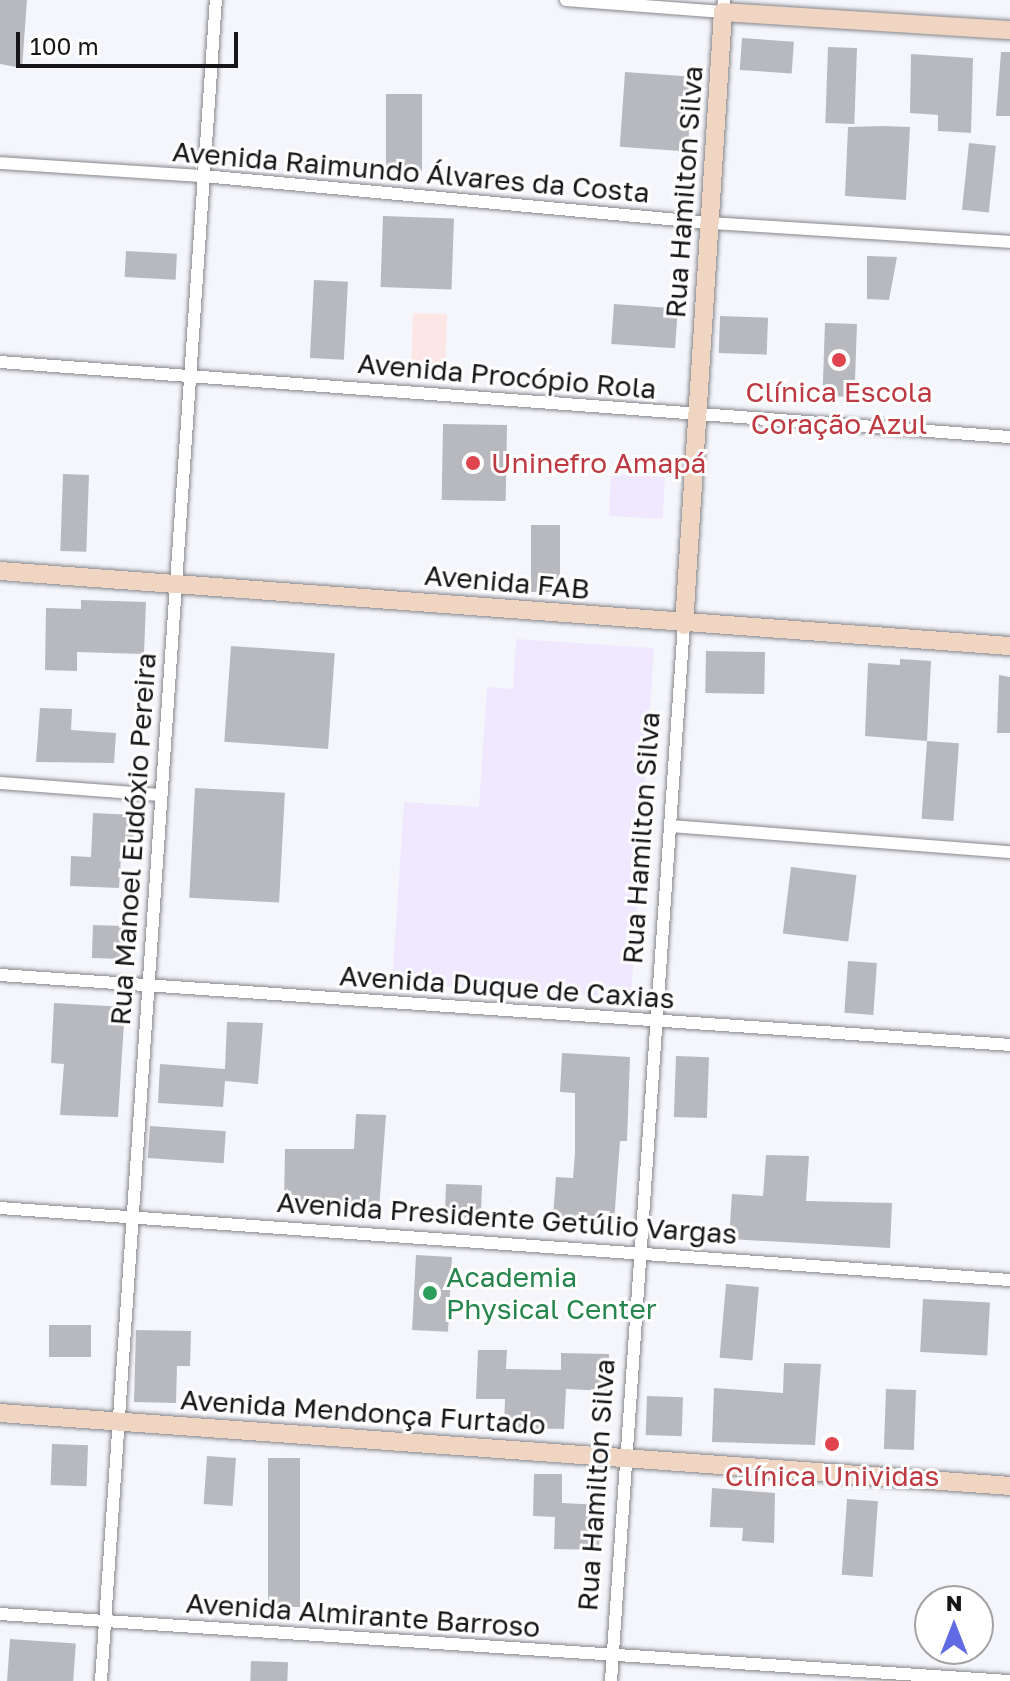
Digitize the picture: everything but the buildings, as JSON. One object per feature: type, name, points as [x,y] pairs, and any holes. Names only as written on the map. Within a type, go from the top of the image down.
[{"type":"street","name":"Rua Manoel Eudóxio Pereira","points":[[101,1681],[129,1215],[216,0]]},
{"type":"street","points":[[566,0],[724,6],[1010,30]]},
{"type":"street","name":"Rua Hamilton Silva","points":[[611,1681],[724,6]]},
{"type":"street","name":"Avenida Raimundo Álvares da Costa","points":[[0,163],[203,176],[711,223],[1010,242]]},
{"type":"street","name":"Avenida Procópio Rola","points":[[0,362],[1010,437]]},
{"type":"street","name":"Avenida FAB","points":[[0,571],[684,625],[1010,646]]},
{"type":"street","points":[[0,783],[161,795]]},
{"type":"street","points":[[670,826],[1010,852]]},
{"type":"street","name":"Avenida Duque de Caxias","points":[[0,975],[1010,1045]]},
{"type":"street","name":"Avenida Presidente Getúlio Vargas","points":[[0,1208],[639,1251],[1010,1280]]},
{"type":"street","name":"Avenida Mendonça Furtado","points":[[0,1413],[1010,1486]]},
{"type":"street","name":"Avenida Almirante Barroso","points":[[0,1614],[1010,1681]]},
{"type":"shaded area","points":[[413,313],[447,314],[445,367],[411,366]]},
{"type":"shaded area","points":[[611,474],[665,477],[663,519],[609,516]]},
{"type":"shaded area","points":[[516,639],[654,648],[631,998],[392,983],[404,802],[479,807],[487,687],[513,689]]},
{"type":"place","name":"Clínica Escola Coração Azul","points":[[839,360]]},
{"type":"place","name":"Uninefro Amapá","points":[[473,463]]},
{"type":"place","name":"Academia Physical Center","points":[[430,1293]]},
{"type":"place","name":"Clínica Unividas","points":[[832,1444]]}]
